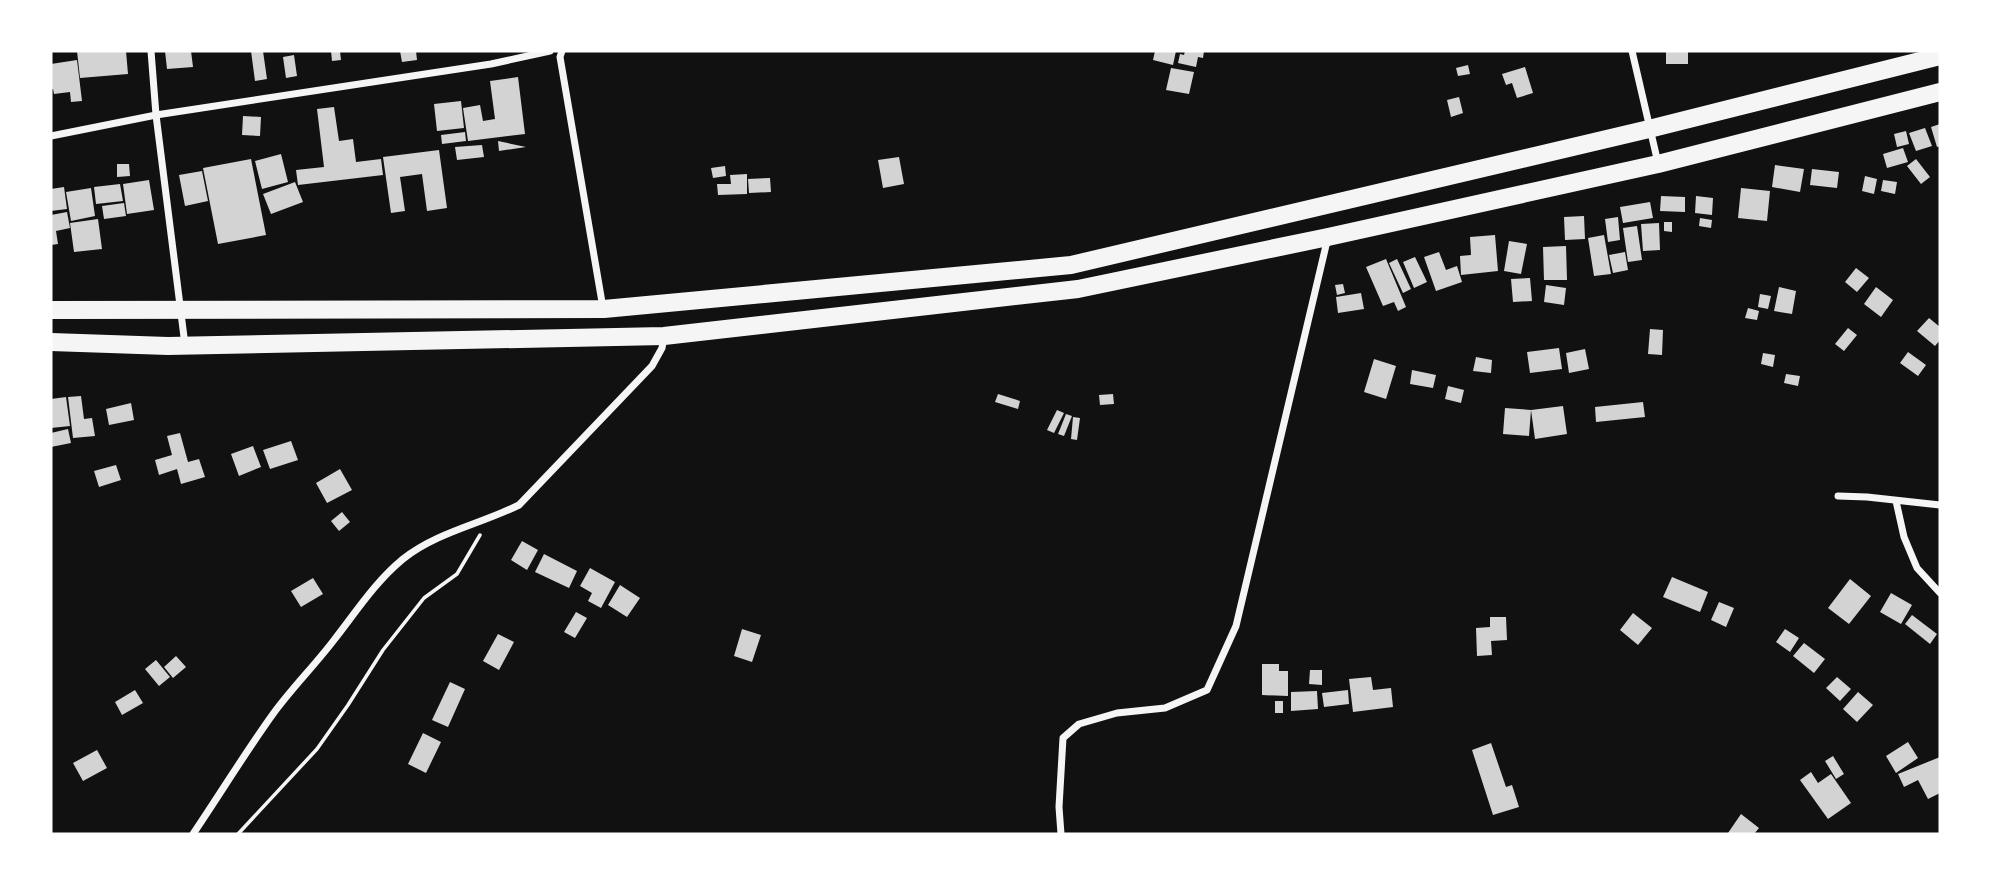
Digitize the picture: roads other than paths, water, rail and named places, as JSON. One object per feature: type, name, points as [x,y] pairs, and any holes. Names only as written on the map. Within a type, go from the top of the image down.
[{"type":"highway","points":[[51,310],[604,309],[1071,265],[1648,129],[1940,56]]},
{"type":"highway","points":[[51,342],[185,345],[664,336],[1078,289],[1658,164],[1940,92]]},
{"type":"street","points":[[151,51],[156,115],[185,345]]},
{"type":"street","points":[[51,136],[156,115],[491,64],[550,51]]},
{"type":"street","points":[[562,51],[604,309]]},
{"type":"street","points":[[1632,51],[1658,164]]},
{"type":"street","points":[[1061,834],[1059,807],[1063,738],[1079,724],[1117,713],[1165,708],[1207,690],[1236,626],[1328,237]]},
{"type":"street","points":[[194,834],[274,713],[376,585],[404,558],[432,541],[519,505],[652,366],[662,348],[664,336]]},
{"type":"street","points":[[1838,496],[1867,496],[1896,502],[1940,505]]},
{"type":"street","points":[[1896,502],[1904,537],[1917,568],[1940,593]]}]
